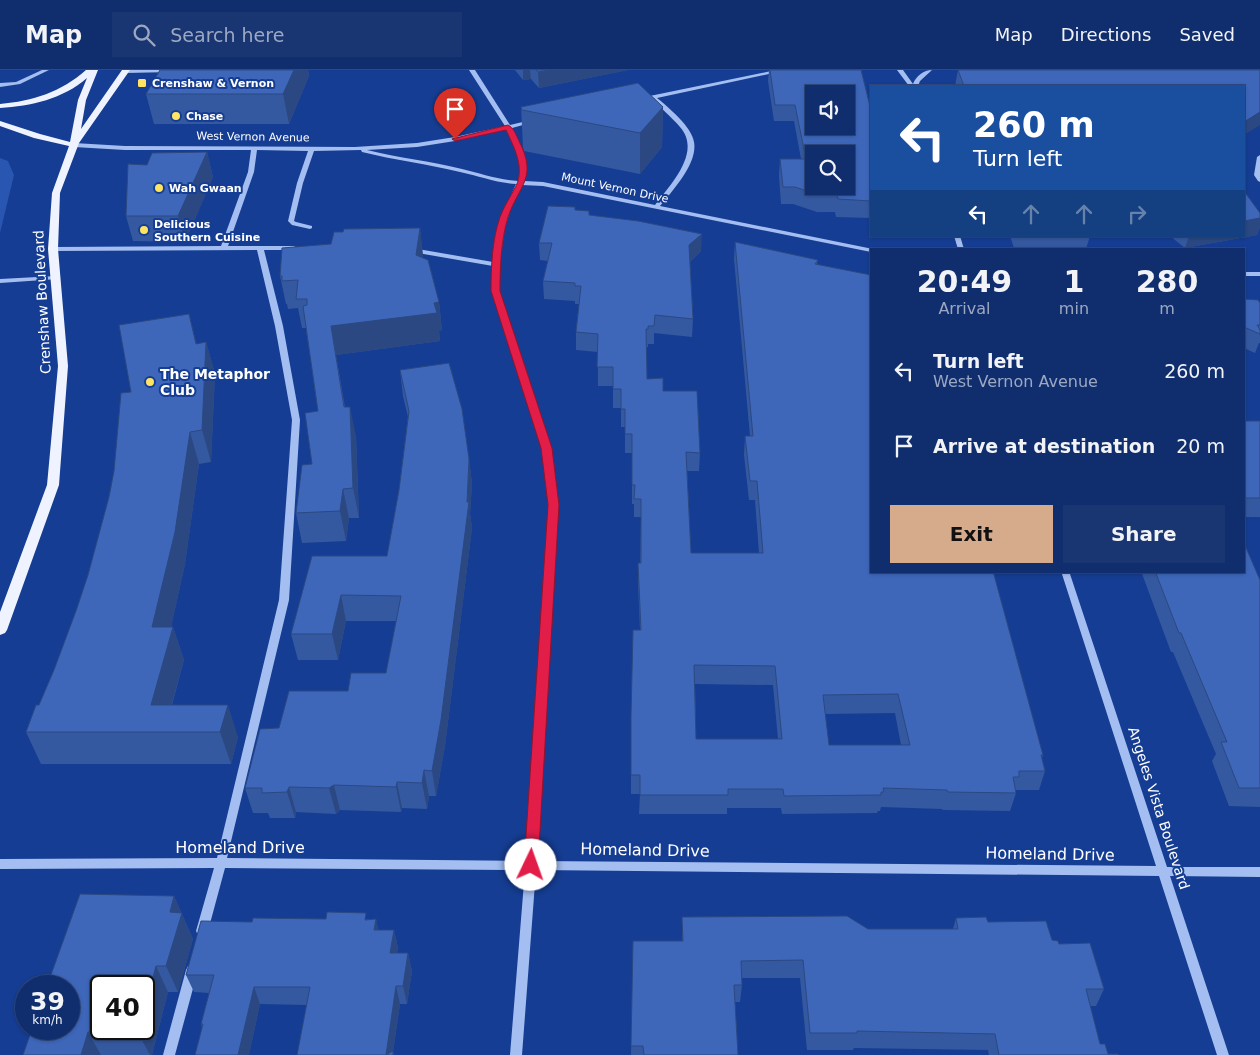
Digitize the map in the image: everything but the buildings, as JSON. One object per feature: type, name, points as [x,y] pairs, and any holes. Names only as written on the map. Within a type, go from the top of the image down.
[{"type":"main road","points":[[0,106],[24,104],[60,93],[78,83],[92,70]]},
{"type":"main road","name":"Crenshaw Boulevard","points":[[0,630],[53,485],[63,366],[53,249],[56,193],[74,145],[82,100],[92,70]]},
{"type":"main road","name":"Crenshaw Boulevard","points":[[74,145],[126,70]]},
{"type":"main road","name":"West Vernon Avenue","points":[[0,123],[37,136],[74,145]]},
{"type":"street","points":[[0,85],[20,82],[46,70]]},
{"type":"street","points":[[126,70],[172,70]]},
{"type":"street","points":[[472,70],[519,149],[523,168],[522,183],[504,217],[496,264],[495,291],[546,448],[554,505],[531,865],[516,1055]]},
{"type":"street","points":[[634,101],[784,70]]},
{"type":"street","points":[[900,70],[913,85]]},
{"type":"street","points":[[914,85],[917,80],[929,70]]},
{"type":"street","points":[[653,97],[688,134],[692,146],[685,167],[656,207]]},
{"type":"street","name":"West Vernon Avenue","points":[[74,145],[126,148],[355,149],[417,145],[455,139],[537,121]]},
{"type":"street","points":[[224,247],[251,172],[254,148]]},
{"type":"street","points":[[310,227],[294,224],[291,221],[300,183],[312,149]]},
{"type":"street","name":"Mount Vernon Drive","points":[[355,149],[397,159],[460,170],[505,182],[537,183],[870,250]]},
{"type":"street","points":[[1260,157],[1257,175],[1260,180]]},
{"type":"street","points":[[199,941],[221,863],[284,600],[296,420],[279,326],[260,248]]},
{"type":"street","points":[[53,249],[300,248]]},
{"type":"street","points":[[400,250],[420,251],[496,264]]},
{"type":"street","points":[[1245,274],[1260,274]]},
{"type":"street","points":[[0,281],[56,278]]},
{"type":"street","name":"Angeles Vista Boulevard","points":[[1067,573],[1223,1055]]},
{"type":"street","name":"Homeland Drive","points":[[0,864],[221,863],[1260,872]]},
{"type":"street","points":[[169,1055],[194,960]]},
{"type":"shaded area","points":[[0,158],[8,161],[14,175],[0,233]]},
{"type":"place","name":"Crenshaw & Vernon","points":[[142,83]]},
{"type":"place","name":"Chase","points":[[176,116]]},
{"type":"place","name":"Wah Gwaan","points":[[159,188]]},
{"type":"place","name":"Delicious Southern Cuisine","points":[[144,230]]},
{"type":"place","name":"The Metaphor Club","points":[[150,382]]},
{"type":"route","points":[[455,139],[508,128],[519,149],[523,168],[522,183],[504,217],[496,264],[495,291],[546,448],[554,505],[531,865]]}]
